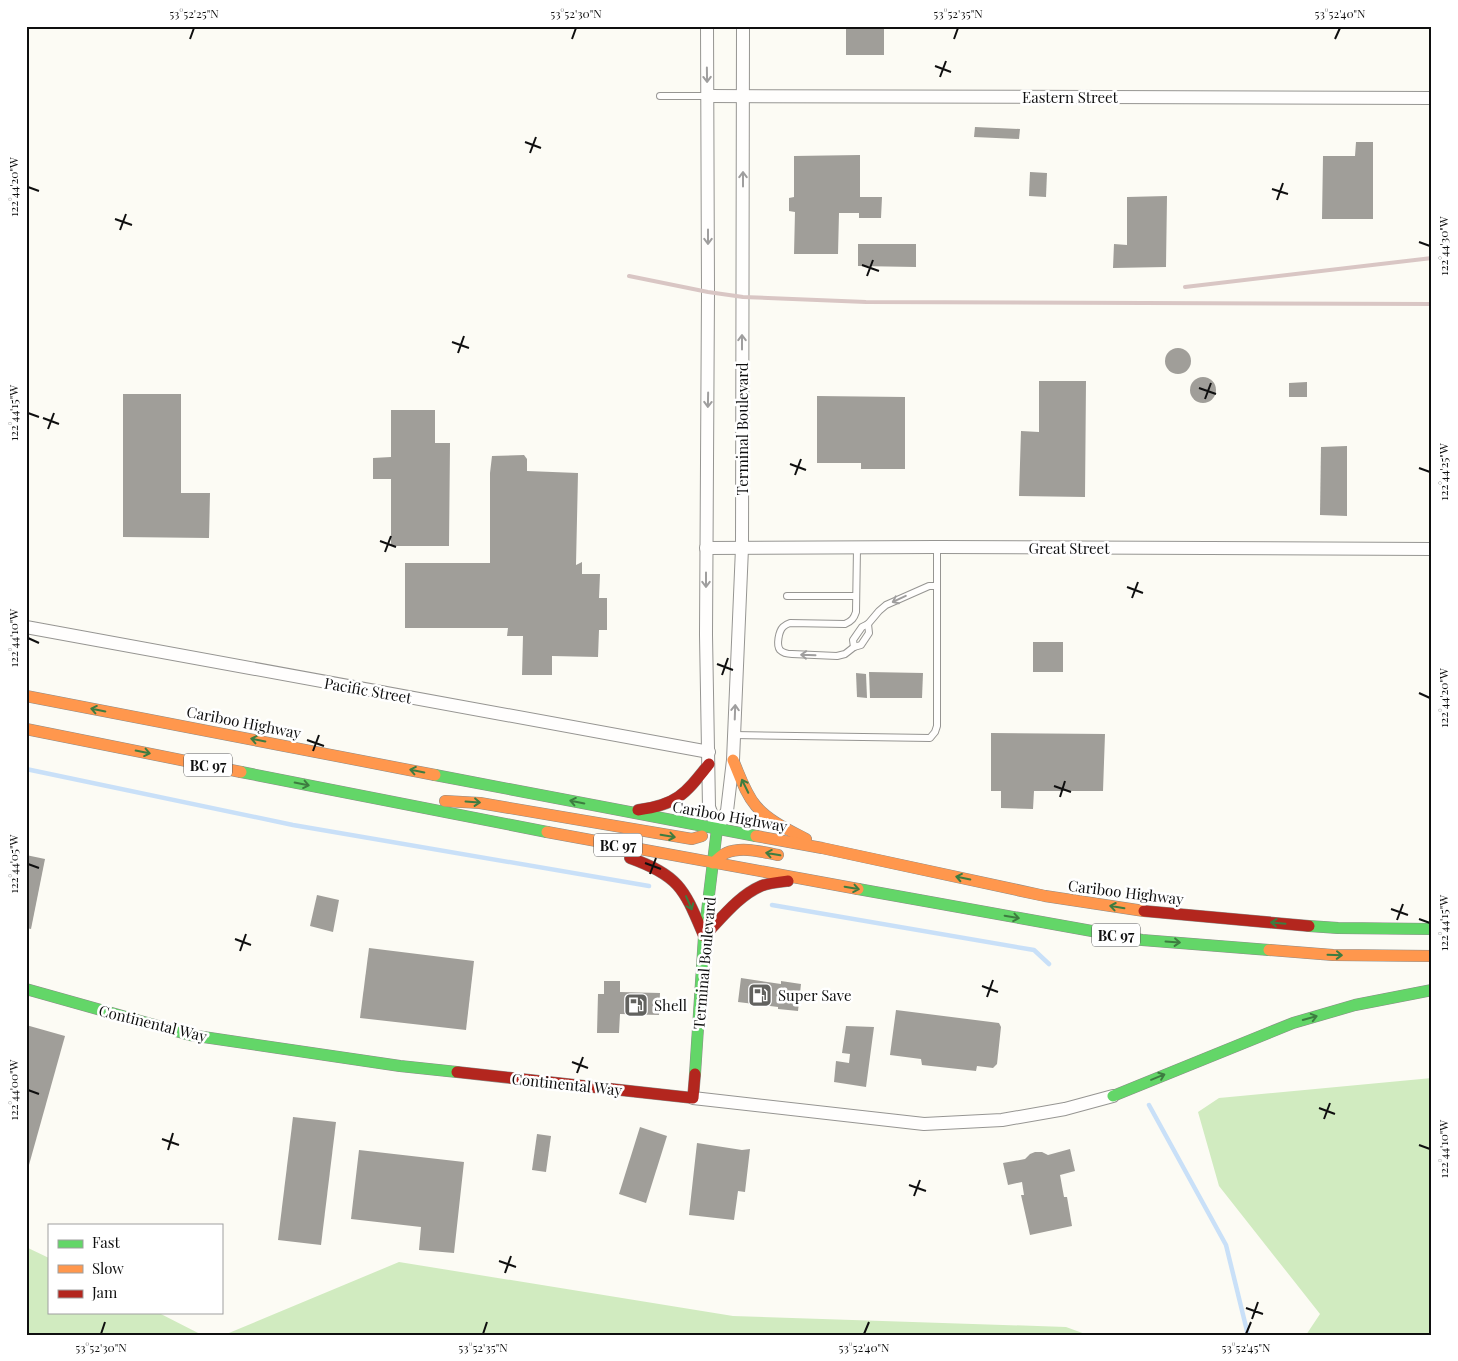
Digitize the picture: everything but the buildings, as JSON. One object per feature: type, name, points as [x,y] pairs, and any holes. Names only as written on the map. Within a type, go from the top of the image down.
[{"type":"main road","name":"Cariboo Highway","points":[[26,696],[625,812],[822,848],[1044,896],[1151,912],[1338,928],[1432,929]]},
{"type":"main road","points":[[32,708],[54,701]]},
{"type":"main road","name":"BC 97","points":[[26,729],[389,802],[804,880],[1142,940],[1333,955],[1432,956]]},
{"type":"main road","points":[[625,812],[660,807],[671,802],[684,793],[709,758]]},
{"type":"main road","points":[[733,760],[747,792],[762,812],[822,848]]},
{"type":"main road","points":[[389,802],[439,800],[480,803],[692,839],[705,836],[717,829]]},
{"type":"main road","points":[[523,827],[648,864],[670,875],[686,894],[704,936],[756,888],[771,883],[804,880]]},
{"type":"main road","name":"Terminal Boulevard","points":[[693,1098],[704,936],[717,829]]},
{"type":"main road","points":[[713,863],[726,853],[739,850],[786,856]]},
{"type":"main road","points":[[941,885],[1028,901],[1044,896]]},
{"type":"main road","name":"Continental Way","points":[[26,989],[190,1035],[400,1066],[693,1098]]},
{"type":"main road","points":[[1113,1096],[1293,1023],[1355,1005],[1432,990]]},
{"type":"street","name":"Terminal Boulevard","points":[[707,26],[706,636],[709,807],[717,829]]},
{"type":"street","name":"Terminal Boulevard","points":[[717,829],[727,811],[733,760],[742,548],[743,26]]},
{"type":"street","name":"Eastern Street","points":[[708,96],[1432,98]]},
{"type":"street","name":"Great Street","points":[[706,548],[1432,549]]},
{"type":"street","name":"Pacific Street","points":[[26,627],[709,758]]},
{"type":"street","name":"Continental Way","points":[[693,1098],[924,1124],[1002,1120],[1065,1109],[1113,1096]]},
{"type":"lane","points":[[660,96],[708,96]]},
{"type":"lane","points":[[734,735],[930,738],[937,726],[937,547]]},
{"type":"lane","points":[[857,548],[856,612],[854,618],[846,624],[790,623],[785,625],[780,632],[778,646],[780,650],[792,654],[837,656],[845,654],[854,647],[861,645],[869,633],[868,624],[879,610],[929,586],[937,586]]},
{"type":"lane","points":[[787,596],[856,596]]},
{"type":"green space","points":[[1432,1078],[1432,1335],[1306,1335],[1320,1314],[1219,1186],[1198,1112],[1219,1098]]},
{"type":"green space","points":[[26,1247],[48,1258],[48,1314],[161,1314],[202,1335],[26,1335]]},
{"type":"green space","points":[[399,1262],[733,1316],[1066,1327],[1088,1335],[224,1335]]},
{"type":"waterway","points":[[26,769],[293,825],[649,886]]},
{"type":"waterway","points":[[772,905],[1034,950],[1049,964]]},
{"type":"waterway","points":[[1149,1105],[1226,1245],[1248,1335]]},
{"type":"railway","points":[[1185,287],[1432,258]]},
{"type":"railway","points":[[629,276],[743,297],[866,302],[1432,304]]},
{"type":"traffic: fast","points":[[241,772],[547,832]]},
{"type":"traffic: fast","points":[[435,775],[756,836]]},
{"type":"traffic: fast","points":[[695,1074],[704,936],[717,829]]},
{"type":"traffic: fast","points":[[858,889],[1142,940],[1269,950]]},
{"type":"traffic: fast","points":[[1309,926],[1432,929]]},
{"type":"traffic: fast","points":[[26,989],[190,1035],[400,1066],[457,1072]]},
{"type":"traffic: fast","points":[[1113,1096],[1293,1023],[1355,1005],[1432,990]]},
{"type":"traffic: slow","points":[[26,696],[435,775]]},
{"type":"traffic: slow","points":[[26,729],[241,772]]},
{"type":"traffic: slow","points":[[733,760],[746,790],[756,806],[773,821],[806,839]]},
{"type":"traffic: slow","points":[[445,801],[480,803],[692,839],[702,836]]},
{"type":"traffic: slow","points":[[547,832],[858,889]]},
{"type":"traffic: slow","points":[[756,836],[822,848],[1045,896],[1144,911]]},
{"type":"traffic: slow","points":[[713,863],[724,854],[739,850],[752,850],[778,855]]},
{"type":"traffic: slow","points":[[1269,950],[1333,955],[1432,956]]},
{"type":"traffic: jam","points":[[638,810],[662,805],[679,796],[709,764]]},
{"type":"traffic: jam","points":[[630,858],[660,871],[678,886],[685,895],[704,936],[730,908],[753,890],[767,884],[788,881]]},
{"type":"traffic: jam","points":[[1144,911],[1309,926]]},
{"type":"traffic: jam","points":[[457,1072],[693,1098],[695,1074]]},
{"type":"place","name":"Super Save","points":[[760,995]]},
{"type":"place","name":"Shell","points":[[636,1005]]}]
